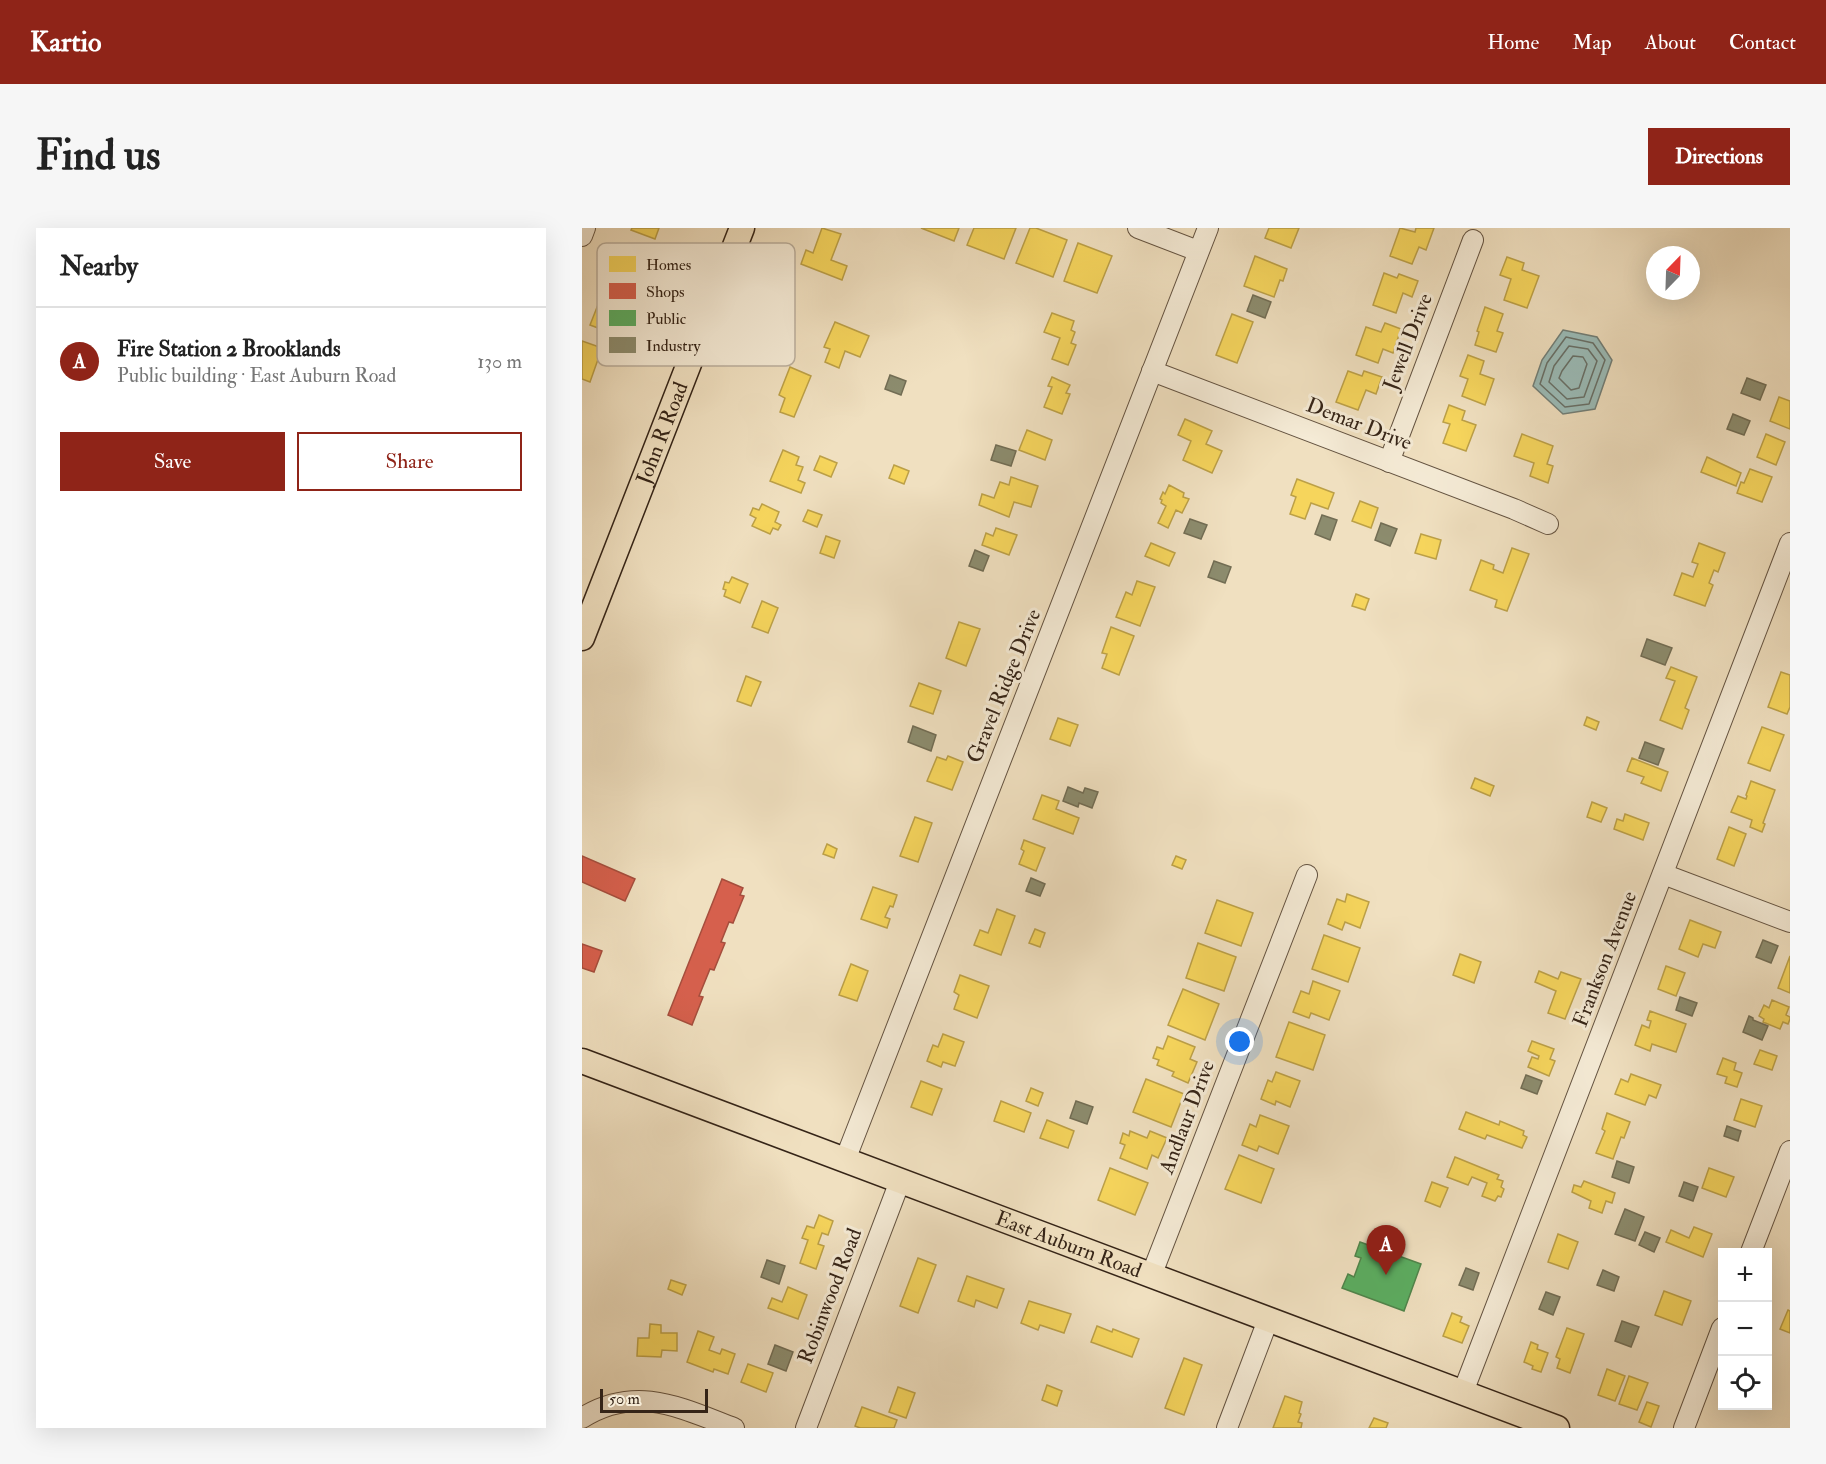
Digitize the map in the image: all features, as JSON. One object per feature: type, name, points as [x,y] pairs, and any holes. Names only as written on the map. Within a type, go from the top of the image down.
[{"type":"main road","name":"John R Road","points":[[736,243],[742,228]]},
{"type":"main road","name":"John R Road","points":[[582,638],[688,366]]},
{"type":"main road","name":"East Auburn Road","points":[[582,1061],[1557,1428]]},
{"type":"street","points":[[582,236],[585,228]]},
{"type":"street","points":[[1138,228],[1198,251]]},
{"type":"street","name":"Gravel Ridge Drive","points":[[845,1160],[1208,228]]},
{"type":"street","name":"Jewell Drive","points":[[1389,462],[1473,240]]},
{"type":"street","name":"Demar Drive","points":[[1152,371],[1548,524]]},
{"type":"street","name":"Frankson Avenue","points":[[1462,1392],[1790,543]]},
{"type":"street","points":[[1664,874],[1790,922]]},
{"type":"street","name":"Andlaur Drive","points":[[1151,1276],[1307,875]]},
{"type":"street","points":[[1753,1248],[1790,1151]]},
{"type":"street","name":"Robinwood Road","points":[[806,1428],[900,1181]]},
{"type":"street","points":[[1227,1428],[1268,1320]]},
{"type":"street","points":[[1684,1428],[1718,1339]]},
{"type":"street","points":[[582,1418],[607,1406],[626,1401],[653,1401],[676,1406],[734,1428]]},
{"type":"water","points":[[1563,330],[1597,337],[1612,360],[1595,409],[1563,414],[1533,386],[1542,360]]},
{"type":"building: Homes","points":[[632,228],[659,228],[655,239],[631,230]]},
{"type":"building: Homes","points":[[822,228],[841,234],[831,260],[847,266],[842,280],[801,264],[806,250],[813,253]]},
{"type":"building: Homes","points":[[921,228],[959,228],[954,241]]},
{"type":"building: Homes","points":[[974,228],[1016,228],[1004,259],[967,245]]},
{"type":"building: Homes","points":[[1030,228],[1036,228],[1067,240],[1053,277],[1016,263]]},
{"type":"building: Homes","points":[[1269,228],[1299,228],[1291,248],[1265,238]]},
{"type":"building: Homes","points":[[1400,228],[1415,232],[1416,228],[1434,228],[1426,250],[1419,247],[1412,264],[1390,256]]},
{"type":"building: Homes","points":[[1078,243],[1112,256],[1097,293],[1064,281]]},
{"type":"building: Homes","points":[[1255,256],[1287,269],[1274,297],[1244,286]]},
{"type":"building: Homes","points":[[1507,257],[1524,263],[1522,270],[1539,276],[1527,308],[1504,300],[1511,279],[1500,275]]},
{"type":"building: Homes","points":[[1384,273],[1397,278],[1399,274],[1418,281],[1412,297],[1403,293],[1396,313],[1373,305]]},
{"type":"building: Homes","points":[[597,307],[597,328],[590,325]]},
{"type":"building: Homes","points":[[1485,307],[1503,314],[1497,331],[1503,333],[1496,352],[1475,345]]},
{"type":"building: Homes","points":[[1052,313],[1074,321],[1071,330],[1075,332],[1071,343],[1076,345],[1068,365],[1052,359],[1060,338],[1044,332]]},
{"type":"building: Homes","points":[[1232,314],[1253,322],[1237,363],[1216,355]]},
{"type":"building: Homes","points":[[835,322],[869,336],[860,357],[845,351],[839,368],[825,362],[830,349],[824,347]]},
{"type":"building: Homes","points":[[1385,323],[1401,329],[1393,353],[1383,349],[1378,363],[1356,355],[1366,327],[1381,332]]},
{"type":"building: Homes","points":[[582,341],[597,346],[597,362],[590,382],[582,379]]},
{"type":"building: Homes","points":[[1468,355],[1484,361],[1480,374],[1494,379],[1485,405],[1462,396],[1468,379],[1460,376]]},
{"type":"building: Homes","points":[[790,367],[811,376],[794,417],[780,412],[785,398],[779,395]]},
{"type":"building: Homes","points":[[1348,371],[1362,376],[1364,371],[1382,377],[1376,394],[1366,390],[1358,410],[1336,402]]},
{"type":"building: Homes","points":[[1052,377],[1070,385],[1066,393],[1070,394],[1062,414],[1044,407],[1052,387],[1048,386]]},
{"type":"building: Homes","points":[[1779,397],[1790,401],[1790,429],[1770,421]]},
{"type":"building: Homes","points":[[1449,405],[1465,411],[1462,420],[1476,425],[1466,451],[1443,443],[1450,424],[1443,422]]},
{"type":"building: Homes","points":[[1185,419],[1212,431],[1206,444],[1222,451],[1212,473],[1183,460],[1191,441],[1178,435]]},
{"type":"building: Homes","points":[[1027,430],[1052,440],[1045,460],[1019,450]]},
{"type":"building: Homes","points":[[1522,434],[1553,446],[1547,464],[1553,466],[1548,483],[1530,476],[1534,463],[1514,456]]},
{"type":"building: Homes","points":[[1766,434],[1785,442],[1776,465],[1757,457]]},
{"type":"building: Homes","points":[[783,450],[799,457],[796,465],[803,467],[798,480],[805,483],[801,493],[770,481]]},
{"type":"building: Homes","points":[[820,456],[837,463],[831,477],[814,470]]},
{"type":"building: Homes","points":[[1707,457],[1741,473],[1736,486],[1701,472]]},
{"type":"building: Homes","points":[[894,465],[909,471],[904,484],[889,478]]},
{"type":"building: Homes","points":[[1750,469],[1772,477],[1762,502],[1737,493]]},
{"type":"building: Homes","points":[[1011,477],[1038,486],[1031,507],[1014,502],[1009,517],[979,505],[982,494],[994,498],[1000,482],[1009,485]]},
{"type":"building: Homes","points":[[1297,479],[1334,493],[1328,509],[1311,503],[1305,519],[1290,514],[1296,497],[1291,495]]},
{"type":"building: Homes","points":[[1169,485],[1184,493],[1183,497],[1189,499],[1182,513],[1176,510],[1168,528],[1158,523],[1166,506],[1161,503],[1160,499]]},
{"type":"building: Homes","points":[[1360,501],[1378,508],[1371,528],[1352,521]]},
{"type":"building: Homes","points":[[762,504],[779,512],[775,522],[781,525],[778,530],[773,528],[770,534],[752,526],[756,518],[750,515],[753,508],[759,510]]},
{"type":"building: Homes","points":[[808,510],[822,515],[817,527],[803,521]]},
{"type":"building: Homes","points":[[996,528],[1017,535],[1009,555],[982,545],[986,533],[993,536]]},
{"type":"building: Homes","points":[[1421,534],[1441,540],[1436,559],[1415,553]]},
{"type":"building: Homes","points":[[826,536],[840,541],[834,558],[820,553]]},
{"type":"building: Homes","points":[[1151,543],[1175,553],[1169,566],[1145,556]]},
{"type":"building: Homes","points":[[1699,543],[1725,553],[1718,572],[1714,570],[1709,583],[1713,585],[1705,606],[1674,595],[1682,573],[1693,577],[1698,564],[1692,562]]},
{"type":"building: Homes","points":[[1512,548],[1529,554],[1507,611],[1495,607],[1497,600],[1470,590],[1481,560],[1494,565],[1493,569],[1503,573]]},
{"type":"building: Homes","points":[[732,577],[748,584],[740,603],[724,596],[725,582],[729,583]]},
{"type":"building: Homes","points":[[1137,581],[1155,587],[1140,626],[1116,617],[1126,592],[1132,595]]},
{"type":"building: Homes","points":[[1356,594],[1369,599],[1365,610],[1352,606]]},
{"type":"building: Homes","points":[[762,601],[778,608],[768,633],[752,627]]},
{"type":"building: Homes","points":[[959,622],[980,629],[966,666],[946,658]]},
{"type":"building: Homes","points":[[1111,627],[1134,636],[1119,675],[1102,668],[1107,654],[1102,653]]},
{"type":"building: Homes","points":[[1671,667],[1697,677],[1685,708],[1689,710],[1682,729],[1660,720],[1675,681],[1666,678]]},
{"type":"building: Homes","points":[[1781,672],[1790,675],[1790,707],[1787,714],[1768,707]]},
{"type":"building: Homes","points":[[746,676],[761,682],[751,706],[737,701]]},
{"type":"building: Homes","points":[[919,683],[941,691],[933,714],[910,706]]},
{"type":"building: Homes","points":[[1587,717],[1599,722],[1596,730],[1584,725]]},
{"type":"building: Homes","points":[[1058,718],[1078,725],[1070,746],[1050,739]]},
{"type":"building: Homes","points":[[1762,727],[1784,735],[1770,771],[1748,763]]},
{"type":"building: Homes","points":[[948,756],[963,762],[952,790],[927,781],[937,757],[946,760]]},
{"type":"building: Homes","points":[[1632,758],[1668,772],[1661,791],[1641,783],[1644,777],[1627,771]]},
{"type":"building: Homes","points":[[1475,778],[1494,786],[1490,796],[1471,788]]},
{"type":"building: Homes","points":[[1751,781],[1775,790],[1762,832],[1750,827],[1752,820],[1731,812],[1738,796],[1746,799]]},
{"type":"building: Homes","points":[[1042,795],[1059,801],[1056,809],[1079,818],[1073,834],[1033,819]]},
{"type":"building: Homes","points":[[1592,802],[1607,808],[1601,822],[1587,817]]},
{"type":"building: Homes","points":[[1625,814],[1649,823],[1643,840],[1614,829],[1617,819],[1623,821]]},
{"type":"building: Homes","points":[[915,817],[932,823],[918,862],[900,856]]},
{"type":"building: Homes","points":[[1729,827],[1746,834],[1734,866],[1717,859]]},
{"type":"building: Homes","points":[[1024,840],[1045,848],[1036,871],[1019,864],[1024,851],[1021,849]]},
{"type":"building: Homes","points":[[827,844],[837,849],[834,858],[823,854]]},
{"type":"building: Homes","points":[[1176,856],[1186,860],[1182,869],[1172,865]]},
{"type":"building: Homes","points":[[873,887],[897,895],[893,907],[890,906],[885,917],[890,919],[887,928],[861,919]]},
{"type":"building: Homes","points":[[1347,894],[1369,902],[1360,928],[1345,922],[1342,930],[1328,924],[1337,899],[1345,902]]},
{"type":"building: Homes","points":[[1217,900],[1253,913],[1241,946],[1205,933]]},
{"type":"building: Homes","points":[[997,909],[1015,916],[1001,955],[974,945],[980,930],[988,933]]},
{"type":"building: Homes","points":[[1690,920],[1721,932],[1715,948],[1703,944],[1698,957],[1679,949]]},
{"type":"building: Homes","points":[[1035,929],[1045,933],[1040,947],[1029,943]]},
{"type":"building: Homes","points":[[1324,935],[1360,948],[1348,982],[1312,969]]},
{"type":"building: Homes","points":[[1198,943],[1236,957],[1224,991],[1186,978]]},
{"type":"building: Homes","points":[[1460,954],[1481,962],[1474,983],[1453,975]]},
{"type":"building: Homes","points":[[1790,956],[1790,993],[1778,988]]},
{"type":"building: Homes","points":[[851,964],[868,971],[857,1001],[839,995]]},
{"type":"building: Homes","points":[[1666,966],[1685,973],[1676,996],[1658,989]]},
{"type":"building: Homes","points":[[1539,971],[1558,979],[1561,972],[1581,979],[1565,1019],[1548,1013],[1556,991],[1535,982]]},
{"type":"building: Homes","points":[[960,975],[989,986],[977,1018],[954,1009],[959,995],[954,992]]},
{"type":"building: Homes","points":[[1313,981],[1340,991],[1329,1020],[1311,1013],[1309,1018],[1293,1012],[1301,991],[1309,994]]},
{"type":"building: Homes","points":[[1183,989],[1219,1004],[1205,1040],[1168,1025]]},
{"type":"building: Homes","points":[[1772,1000],[1789,1007],[1786,1015],[1790,1017],[1788,1024],[1783,1022],[1780,1029],[1763,1022],[1764,1019],[1759,1016],[1764,1005],[1769,1008]]},
{"type":"building: Homes","points":[[1650,1011],[1686,1024],[1676,1052],[1652,1044],[1650,1051],[1635,1045],[1642,1025],[1649,1028],[1651,1021],[1647,1020]]},
{"type":"building: Homes","points":[[1289,1022],[1325,1035],[1313,1070],[1276,1057]]},
{"type":"building: Homes","points":[[943,1034],[964,1042],[955,1066],[943,1062],[941,1067],[927,1061],[933,1045],[938,1047]]},
{"type":"building: Homes","points":[[1168,1036],[1195,1047],[1190,1059],[1197,1062],[1188,1083],[1172,1076],[1174,1072],[1157,1065],[1159,1060],[1153,1058],[1157,1047],[1163,1049]]},
{"type":"building: Homes","points":[[1532,1041],[1554,1049],[1550,1059],[1555,1061],[1549,1076],[1528,1067],[1532,1057],[1538,1059],[1539,1056],[1528,1051]]},
{"type":"building: Homes","points":[[1760,1050],[1777,1056],[1772,1070],[1754,1064]]},
{"type":"building: Homes","points":[[1723,1058],[1736,1063],[1734,1070],[1742,1073],[1737,1087],[1725,1083],[1727,1077],[1717,1074]]},
{"type":"building: Homes","points":[[1276,1072],[1300,1081],[1290,1107],[1276,1101],[1275,1105],[1261,1099],[1268,1080],[1272,1082]]},
{"type":"building: Homes","points":[[1631,1074],[1661,1085],[1656,1098],[1649,1095],[1645,1105],[1615,1094],[1621,1079],[1628,1082]]},
{"type":"building: Homes","points":[[1146,1079],[1184,1094],[1171,1127],[1133,1112]]},
{"type":"building: Homes","points":[[921,1081],[942,1089],[932,1115],[911,1107]]},
{"type":"building: Homes","points":[[1031,1088],[1043,1093],[1038,1106],[1026,1101]]},
{"type":"building: Homes","points":[[1741,1099],[1762,1106],[1755,1127],[1734,1120]]},
{"type":"building: Homes","points":[[1001,1101],[1031,1113],[1024,1132],[994,1121]]},
{"type":"building: Homes","points":[[1466,1112],[1499,1125],[1500,1121],[1524,1131],[1523,1135],[1527,1137],[1522,1148],[1487,1135],[1485,1139],[1459,1129]]},
{"type":"building: Homes","points":[[1607,1113],[1630,1122],[1624,1138],[1621,1137],[1613,1159],[1596,1153],[1605,1131],[1602,1129]]},
{"type":"building: Homes","points":[[1260,1115],[1289,1126],[1278,1154],[1259,1146],[1257,1151],[1242,1145],[1250,1124],[1256,1127]]},
{"type":"building: Homes","points":[[1047,1120],[1074,1131],[1068,1148],[1040,1138]]},
{"type":"building: Homes","points":[[1130,1131],[1147,1138],[1150,1131],[1167,1138],[1158,1158],[1152,1155],[1147,1169],[1120,1158],[1125,1145],[1120,1143],[1123,1133],[1129,1136]]},
{"type":"building: Homes","points":[[1239,1155],[1274,1169],[1261,1203],[1225,1189]]},
{"type":"building: Homes","points":[[1455,1157],[1499,1175],[1497,1179],[1503,1181],[1501,1187],[1504,1189],[1501,1197],[1498,1196],[1495,1201],[1482,1196],[1487,1183],[1472,1177],[1468,1185],[1447,1177]]},
{"type":"building: Homes","points":[[1110,1168],[1148,1183],[1135,1215],[1098,1200]]},
{"type":"building: Homes","points":[[1709,1168],[1734,1177],[1726,1197],[1702,1188]]},
{"type":"building: Homes","points":[[1584,1181],[1615,1193],[1612,1203],[1606,1201],[1602,1213],[1589,1208],[1591,1201],[1572,1192],[1574,1185],[1581,1187]]},
{"type":"building: Homes","points":[[1432,1182],[1448,1188],[1440,1207],[1425,1201]]},
{"type":"building: Homes","points":[[819,1215],[833,1221],[828,1235],[822,1233],[818,1244],[824,1246],[816,1269],[800,1263],[808,1240],[802,1238],[807,1226],[814,1228]]},
{"type":"building: Homes","points":[[1694,1227],[1712,1234],[1703,1257],[1666,1242],[1671,1230],[1689,1238]]},
{"type":"building: Homes","points":[[1558,1234],[1578,1242],[1568,1269],[1548,1262]]},
{"type":"building: Homes","points":[[918,1258],[936,1265],[918,1313],[900,1306]]},
{"type":"building: Homes","points":[[967,1276],[1004,1289],[997,1308],[976,1300],[974,1307],[958,1301]]},
{"type":"building: Homes","points":[[671,1280],[686,1285],[682,1295],[668,1289]]},
{"type":"building: Homes","points":[[788,1287],[807,1295],[798,1319],[768,1308],[772,1298],[782,1302]]},
{"type":"building: Homes","points":[[1664,1291],[1691,1301],[1682,1325],[1655,1315]]},
{"type":"building: Homes","points":[[1029,1301],[1071,1314],[1064,1333],[1040,1325],[1038,1330],[1021,1323]]},
{"type":"building: Homes","points":[[1788,1310],[1790,1311],[1790,1333],[1780,1329]]},
{"type":"building: Homes","points":[[1452,1313],[1462,1317],[1460,1322],[1469,1326],[1462,1343],[1443,1336]]},
{"type":"building: Homes","points":[[650,1324],[661,1325],[661,1333],[677,1333],[677,1351],[662,1350],[661,1357],[637,1356],[638,1338],[649,1338]]},
{"type":"building: Homes","points":[[1097,1326],[1112,1332],[1113,1329],[1139,1339],[1132,1357],[1091,1342]]},
{"type":"building: Homes","points":[[1567,1328],[1584,1334],[1570,1373],[1557,1368],[1560,1359],[1556,1357]]},
{"type":"building: Homes","points":[[698,1331],[714,1337],[709,1350],[720,1354],[722,1349],[735,1354],[728,1374],[714,1369],[713,1372],[687,1362]]},
{"type":"building: Homes","points":[[1531,1342],[1538,1345],[1537,1349],[1548,1353],[1541,1372],[1532,1369],[1533,1366],[1524,1362]]},
{"type":"building: Homes","points":[[1184,1358],[1202,1365],[1184,1415],[1165,1408]]},
{"type":"building: Homes","points":[[748,1364],[773,1373],[766,1392],[741,1382]]},
{"type":"building: Homes","points":[[1607,1369],[1625,1376],[1615,1401],[1598,1395]]},
{"type":"building: Homes","points":[[1629,1376],[1648,1383],[1637,1410],[1619,1404]]},
{"type":"building: Homes","points":[[1047,1385],[1062,1391],[1057,1406],[1042,1400]]},
{"type":"building: Homes","points":[[898,1387],[915,1393],[906,1418],[889,1412]]},
{"type":"building: Homes","points":[[1285,1396],[1302,1402],[1298,1422],[1302,1423],[1301,1428],[1273,1428]]},
{"type":"building: Homes","points":[[1647,1402],[1659,1406],[1651,1427],[1639,1422]]},
{"type":"building: Homes","points":[[862,1407],[897,1420],[894,1428],[855,1426]]},
{"type":"building: Homes","points":[[1374,1418],[1388,1423],[1386,1428],[1369,1428]]},
{"type":"building: Shops","points":[[582,856],[635,879],[625,901],[582,882]]},
{"type":"building: Shops","points":[[722,879],[743,888],[740,895],[744,896],[733,923],[729,922],[721,942],[725,943],[714,970],[710,969],[699,996],[703,997],[692,1025],[668,1015]]},
{"type":"building: Shops","points":[[582,944],[602,951],[594,972],[582,968]]},
{"type":"building: Public","points":[[1360,1242],[1421,1264],[1404,1311],[1342,1288],[1348,1274],[1354,1277],[1361,1258],[1355,1256]]},
{"type":"building: Industry","points":[[1253,295],[1271,302],[1265,318],[1247,311]]},
{"type":"building: Industry","points":[[890,375],[906,381],[901,395],[885,389]]},
{"type":"building: Industry","points":[[1747,378],[1766,385],[1760,400],[1741,393]]},
{"type":"building: Industry","points":[[1733,414],[1750,421],[1744,435],[1727,429]]},
{"type":"building: Industry","points":[[996,445],[1016,451],[1011,466],[991,460]]},
{"type":"building: Industry","points":[[1322,515],[1337,520],[1330,540],[1315,534]]},
{"type":"building: Industry","points":[[1190,519],[1207,525],[1201,539],[1184,533]]},
{"type":"building: Industry","points":[[1381,523],[1397,529],[1390,546],[1375,540]]},
{"type":"building: Industry","points":[[975,550],[989,556],[983,571],[969,566]]},
{"type":"building: Industry","points":[[1214,561],[1231,567],[1225,583],[1208,577]]},
{"type":"building: Industry","points":[[1647,639],[1672,648],[1665,665],[1641,656]]},
{"type":"building: Industry","points":[[913,726],[936,735],[931,751],[908,742]]},
{"type":"building: Industry","points":[[1645,742],[1664,749],[1658,765],[1639,758]]},
{"type":"building: Industry","points":[[1068,787],[1083,793],[1085,788],[1098,792],[1092,808],[1079,803],[1078,807],[1063,801]]},
{"type":"building: Industry","points":[[1031,878],[1045,884],[1040,896],[1026,891]]},
{"type":"building: Industry","points":[[1763,940],[1778,946],[1771,963],[1756,957]]},
{"type":"building: Industry","points":[[1680,997],[1697,1003],[1692,1016],[1676,1010]]},
{"type":"building: Industry","points":[[1749,1016],[1768,1026],[1762,1040],[1743,1032]]},
{"type":"building: Industry","points":[[1526,1075],[1542,1081],[1537,1094],[1521,1088]]},
{"type":"building: Industry","points":[[1076,1101],[1093,1107],[1087,1124],[1070,1118]]},
{"type":"building: Industry","points":[[1727,1126],[1741,1131],[1738,1141],[1724,1136]]},
{"type":"building: Industry","points":[[1617,1161],[1634,1167],[1629,1183],[1612,1177]]},
{"type":"building: Industry","points":[[1684,1182],[1698,1187],[1693,1201],[1679,1196]]},
{"type":"building: Industry","points":[[1625,1209],[1644,1217],[1635,1241],[1615,1234]]},
{"type":"building: Industry","points":[[1645,1232],[1660,1238],[1654,1252],[1639,1245]]},
{"type":"building: Industry","points":[[767,1260],[785,1266],[779,1284],[761,1277]]},
{"type":"building: Industry","points":[[1466,1268],[1479,1273],[1473,1290],[1459,1285]]},
{"type":"building: Industry","points":[[1603,1270],[1619,1277],[1614,1291],[1597,1285]]},
{"type":"building: Industry","points":[[1546,1292],[1560,1297],[1553,1315],[1539,1309]]},
{"type":"building: Industry","points":[[1622,1321],[1639,1327],[1631,1347],[1615,1341]]},
{"type":"building: Industry","points":[[775,1345],[793,1352],[786,1371],[768,1364]]},
{"type":"place","name":"Fire Station 2 Brooklands","points":[[1386,1275]]}]
